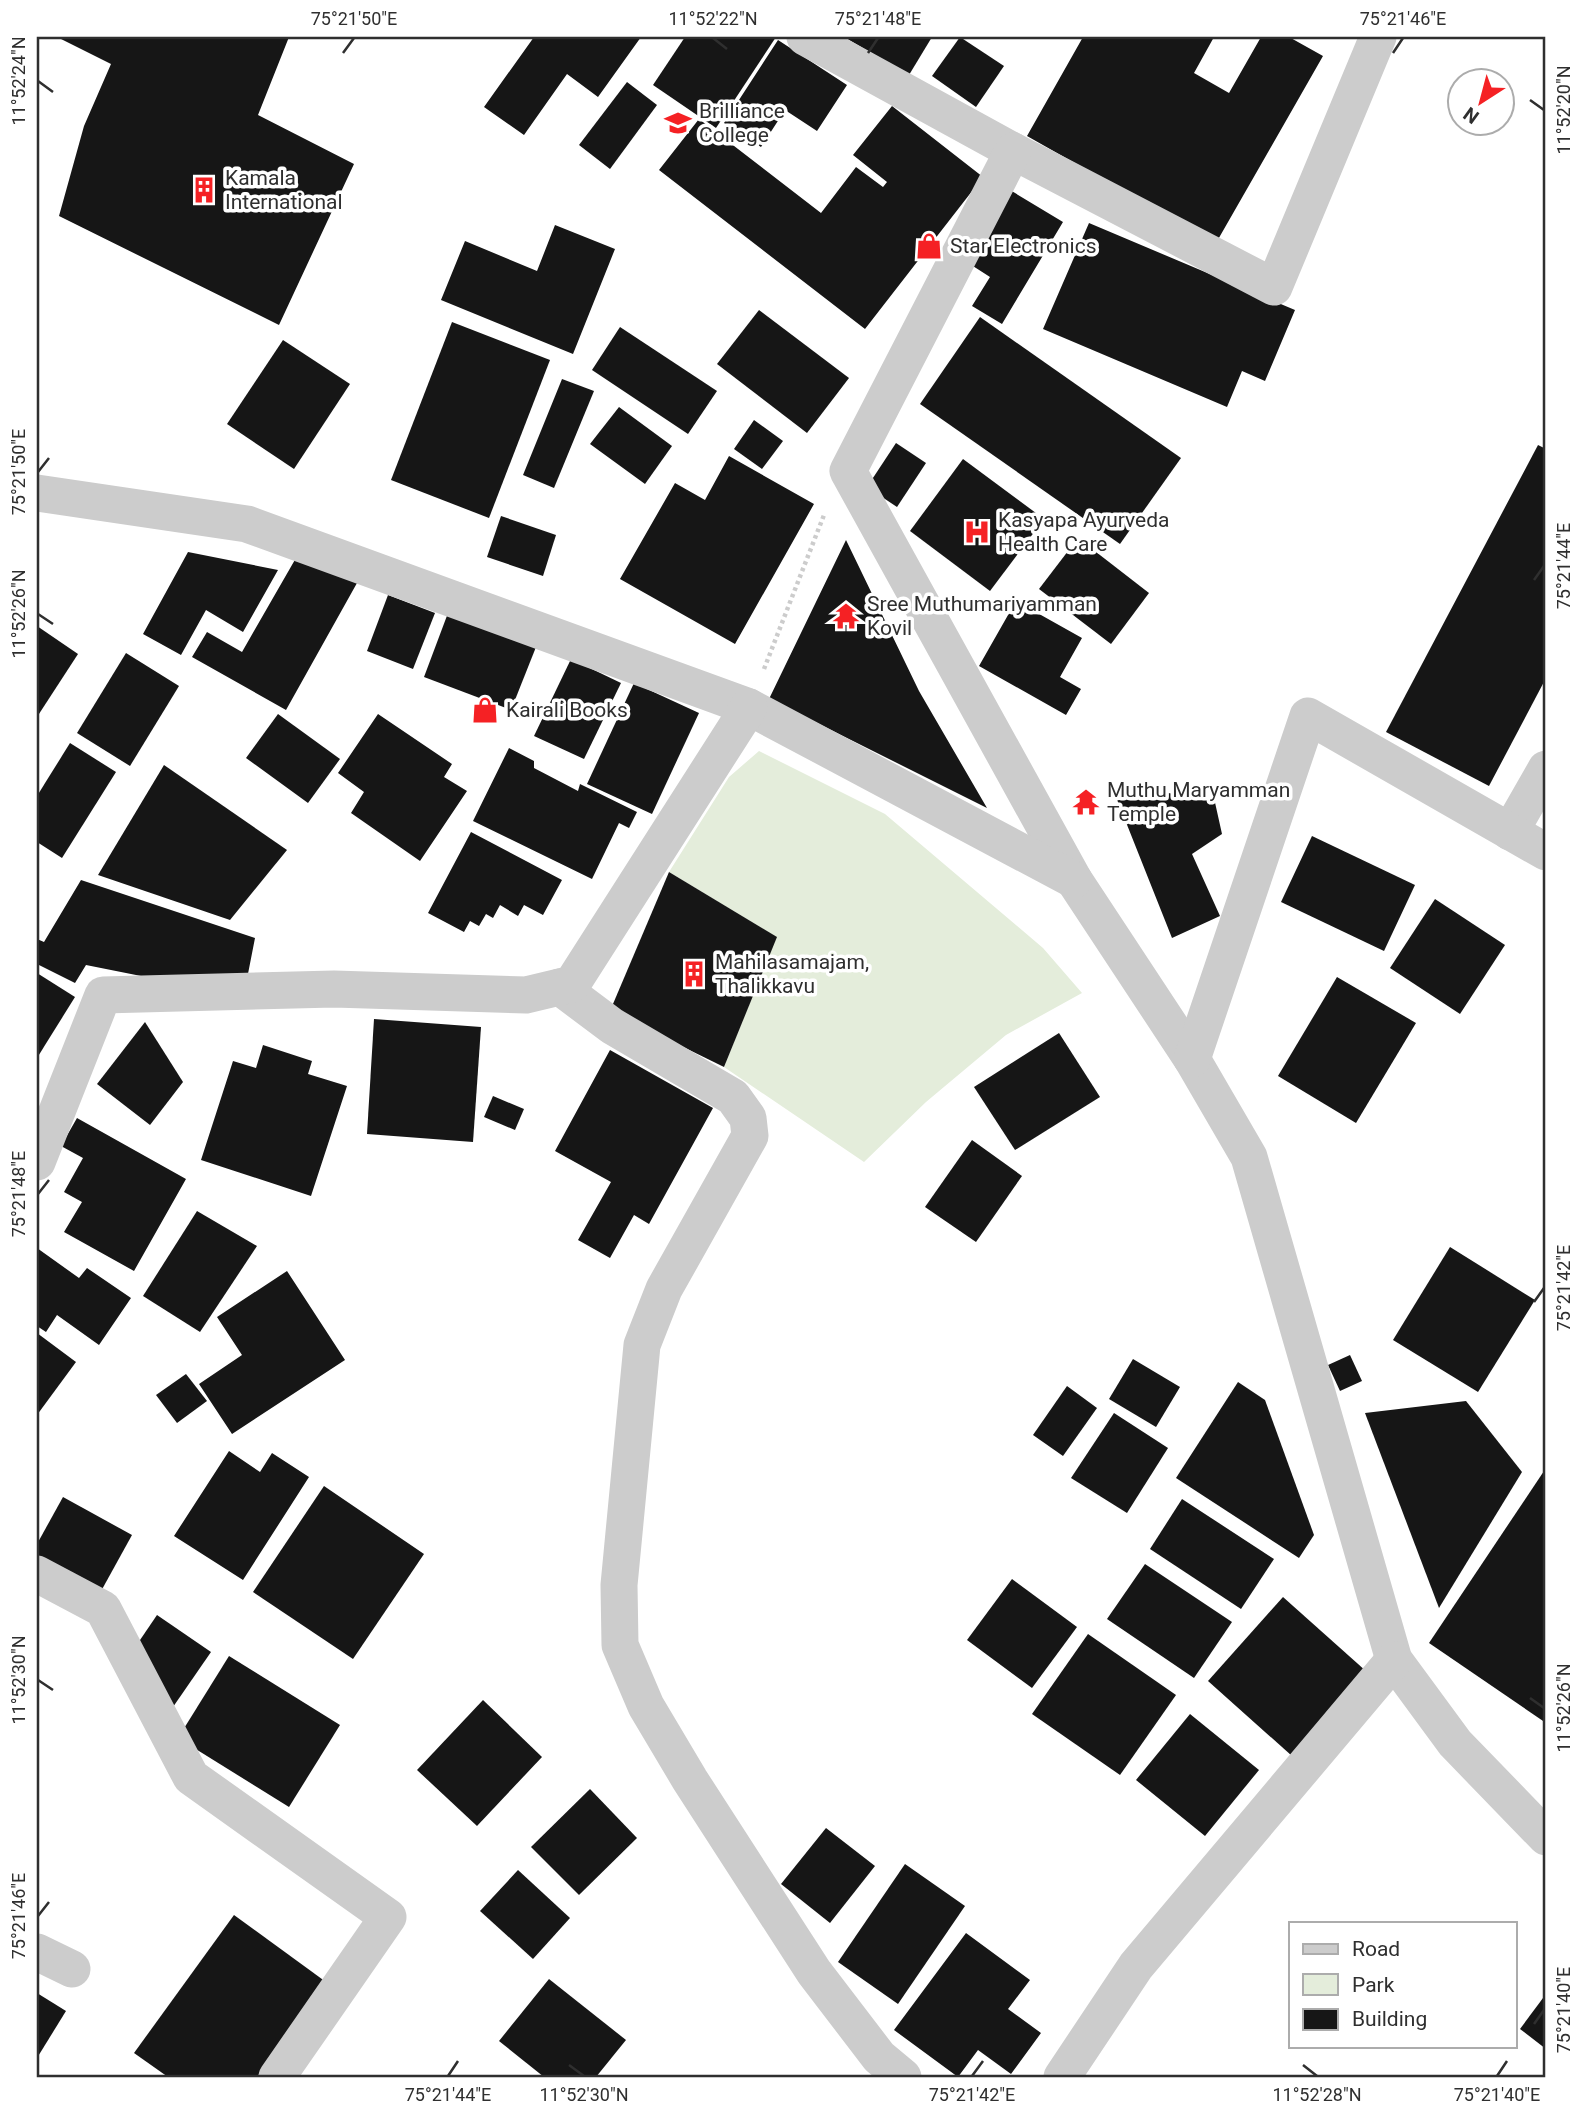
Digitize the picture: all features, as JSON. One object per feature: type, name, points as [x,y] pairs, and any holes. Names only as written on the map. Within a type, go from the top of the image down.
[{"type":"street","points":[[806,37],[1013,151],[1274,287],[1378,37]]},
{"type":"street","points":[[1013,151],[848,471],[1074,880],[1192,1059],[1249,1157],[1394,1660],[1455,1743],[1546,1837]]},
{"type":"street","points":[[37,493],[247,524],[749,707],[1074,880]]},
{"type":"street","points":[[37,1162],[103,995],[334,989],[526,995],[572,984],[749,707]]},
{"type":"street","points":[[1192,1059],[1308,716],[1546,852]]},
{"type":"street","points":[[1510,832],[1546,769]]},
{"type":"street","points":[[560,988],[612,1026],[733,1097],[748,1118],[750,1136],[664,1289],[642,1345],[619,1585],[620,1645],[646,1706],[690,1780],[814,1972],[879,2057],[903,2077]]},
{"type":"street","points":[[37,1574],[103,1609],[191,1777],[388,1917],[277,2077]]},
{"type":"street","points":[[1062,2077],[1136,1966],[1394,1660]]},
{"type":"street","points":[[37,1952],[72,1969]]},
{"type":"path","points":[[749,707],[822,520],[848,471]]},
{"type":"green space","points":[[759,751],[885,814],[1043,948],[1082,993],[1006,1035],[926,1102],[864,1162],[724,1067],[776,937],[669,872],[729,777]]},
{"type":"building","name":"Kamala International","points":[[57,37],[289,37],[258,115],[354,164],[279,325],[59,216],[84,126],[111,64]]},
{"type":"building","points":[[534,37],[641,37],[598,97],[567,74],[524,135],[484,107]]},
{"type":"building","points":[[685,37],[776,37],[716,128],[653,85]]},
{"type":"building","points":[[844,37],[932,37],[909,75]]},
{"type":"building","points":[[960,37],[1004,66],[976,107],[932,76]]},
{"type":"building","points":[[1083,37],[1214,37],[1194,73],[1229,93],[1261,37],[1289,37],[1323,56],[1216,243],[1027,136]]},
{"type":"building","points":[[778,40],[847,85],[817,131],[785,110],[761,147],[724,123]]},
{"type":"building","points":[[627,82],[657,105],[610,169],[579,145]]},
{"type":"building","points":[[892,106],[983,177],[865,329],[659,170],[699,119],[821,213],[856,167],[883,187],[887,182],[853,155]]},
{"type":"building","points":[[1005,187],[1063,222],[1002,324],[972,306],[990,277],[962,259]]},
{"type":"building","points":[[1089,223],[1295,310],[1265,381],[1242,371],[1227,407],[1043,329]]},
{"type":"building","points":[[555,225],[615,249],[573,354],[441,300],[465,241],[537,271]]},
{"type":"building","points":[[759,310],[849,378],[807,433],[717,364]]},
{"type":"building","points":[[980,317],[1181,458],[1120,544],[920,404]]},
{"type":"building","points":[[452,322],[550,360],[489,518],[391,480]]},
{"type":"building","points":[[620,327],[717,391],[688,434],[592,370]]},
{"type":"building","points":[[283,340],[350,384],[294,469],[227,424]]},
{"type":"building","points":[[562,379],[594,391],[554,488],[523,475]]},
{"type":"building","points":[[619,407],[672,446],[645,484],[590,444]]},
{"type":"building","points":[[754,420],[783,441],[762,469],[734,449]]},
{"type":"building","points":[[896,443],[926,463],[897,507],[867,487]]},
{"type":"building","points":[[1538,445],[1546,449],[1546,678],[1489,786],[1386,732]]},
{"type":"building","points":[[729,456],[814,504],[735,644],[620,579],[675,483],[705,500]]},
{"type":"building","points":[[963,459],[1044,519],[990,591],[910,531]]},
{"type":"building","points":[[501,516],[556,535],[543,576],[487,557]]},
{"type":"building","points":[[1078,538],[1149,593],[1111,644],[1039,589]]},
{"type":"building","name":"Sree Muthumariyamman Kovil","points":[[846,540],[919,691],[987,808],[769,699]]},
{"type":"building","points":[[300,551],[357,583],[286,710],[192,657],[207,632],[242,652]]},
{"type":"building","points":[[188,552],[278,570],[243,632],[206,610],[181,655],[143,634]]},
{"type":"building","points":[[388,595],[435,613],[413,669],[367,651]]},
{"type":"building","points":[[1016,601],[1082,638],[1060,677],[1081,689],[1066,715],[979,666]]},
{"type":"building","points":[[448,613],[536,647],[511,710],[424,677]]},
{"type":"building","points":[[37,626],[78,654],[37,717]]},
{"type":"building","points":[[126,653],[179,686],[130,766],[77,733]]},
{"type":"building","points":[[571,659],[621,683],[584,759],[534,736]]},
{"type":"building","points":[[634,683],[699,713],[652,814],[587,784]]},
{"type":"building","points":[[278,714],[340,759],[308,803],[246,758]]},
{"type":"building","points":[[378,714],[452,764],[444,777],[467,791],[420,861],[351,813],[364,792],[338,773]]},
{"type":"building","points":[[70,743],[116,772],[62,858],[37,842],[37,796]]},
{"type":"building","points":[[509,748],[534,761],[534,768],[578,791],[580,784],[637,812],[629,828],[619,823],[592,879],[473,821]]},
{"type":"building","points":[[164,765],[287,850],[230,920],[98,875]]},
{"type":"building","points":[[1112,787],[1214,798],[1222,834],[1192,854],[1220,916],[1172,938]]},
{"type":"building","points":[[471,832],[562,880],[543,915],[524,905],[518,916],[500,905],[493,918],[486,914],[479,926],[470,921],[464,932],[428,913]]},
{"type":"building","points":[[1312,836],[1415,885],[1384,951],[1281,902]]},
{"type":"building","name":"Mahilasamajam, Thalikkavu","points":[[669,872],[777,937],[724,1067],[610,1011]]},
{"type":"building","points":[[81,880],[255,938],[246,984],[171,982],[86,965],[75,983],[37,964],[37,939],[44,942]]},
{"type":"building","points":[[1435,899],[1505,945],[1460,1014],[1390,968]]},
{"type":"building","points":[[37,973],[75,997],[37,1058]]},
{"type":"building","points":[[1337,977],[1416,1023],[1356,1123],[1278,1076]]},
{"type":"building","points":[[374,1019],[481,1027],[473,1142],[367,1134]]},
{"type":"building","points":[[145,1022],[183,1082],[150,1125],[97,1084]]},
{"type":"building","points":[[1059,1033],[1100,1097],[1015,1150],[974,1087]]},
{"type":"building","points":[[263,1045],[312,1061],[308,1074],[347,1086],[311,1196],[201,1160],[233,1061],[256,1068]]},
{"type":"building","points":[[610,1050],[713,1108],[649,1224],[634,1215],[610,1258],[578,1240],[611,1182],[555,1151]]},
{"type":"building","points":[[493,1096],[524,1109],[515,1130],[484,1117]]},
{"type":"building","points":[[77,1118],[186,1179],[134,1271],[64,1232],[82,1202],[64,1192],[83,1158],[61,1146]]},
{"type":"building","points":[[972,1140],[1022,1176],[976,1242],[925,1207]]},
{"type":"building","points":[[197,1211],[257,1246],[200,1332],[143,1296]]},
{"type":"building","points":[[1450,1247],[1535,1300],[1478,1392],[1393,1340]]},
{"type":"building","points":[[37,1248],[79,1278],[87,1268],[131,1298],[99,1345],[57,1315],[46,1332],[37,1326]]},
{"type":"building","points":[[287,1271],[345,1360],[232,1434],[199,1384],[242,1355],[217,1317]]},
{"type":"building","points":[[37,1333],[76,1362],[37,1415]]},
{"type":"building","points":[[1350,1355],[1362,1381],[1340,1391],[1328,1365]]},
{"type":"building","points":[[1133,1359],[1180,1387],[1156,1427],[1109,1399]]},
{"type":"building","points":[[186,1374],[207,1401],[177,1423],[156,1395]]},
{"type":"building","points":[[1238,1382],[1265,1400],[1314,1535],[1299,1558],[1176,1478]]},
{"type":"building","points":[[1067,1386],[1097,1408],[1063,1456],[1033,1435]]},
{"type":"building","points":[[1466,1401],[1522,1472],[1439,1608],[1365,1413]]},
{"type":"building","points":[[1114,1413],[1168,1448],[1127,1513],[1071,1478]]},
{"type":"building","points":[[229,1451],[260,1472],[272,1453],[309,1477],[243,1580],[174,1536]]},
{"type":"building","points":[[1546,1468],[1546,1723],[1429,1643]]},
{"type":"building","points":[[324,1486],[424,1554],[353,1659],[253,1592]]},
{"type":"building","points":[[63,1497],[132,1535],[100,1593],[37,1558],[37,1544]]},
{"type":"building","points":[[1182,1499],[1274,1559],[1241,1609],[1150,1549]]},
{"type":"building","points":[[1145,1564],[1232,1622],[1194,1678],[1107,1619]]},
{"type":"building","points":[[1012,1579],[1077,1627],[1032,1688],[967,1640]]},
{"type":"building","points":[[1283,1597],[1367,1672],[1292,1756],[1208,1681]]},
{"type":"building","points":[[157,1615],[211,1652],[173,1707],[119,1671]]},
{"type":"building","points":[[1088,1634],[1176,1695],[1120,1775],[1032,1714]]},
{"type":"building","points":[[229,1656],[340,1725],[289,1807],[178,1738]]},
{"type":"building","points":[[483,1700],[542,1757],[477,1826],[417,1770]]},
{"type":"building","points":[[1190,1714],[1259,1770],[1205,1836],[1136,1780]]},
{"type":"building","points":[[590,1789],[637,1838],[579,1895],[531,1847]]},
{"type":"building","points":[[826,1828],[875,1866],[830,1923],[781,1884]]},
{"type":"building","points":[[905,1864],[965,1906],[898,2004],[838,1962]]},
{"type":"building","points":[[518,1870],[570,1918],[533,1959],[480,1911]]},
{"type":"building","points":[[234,1915],[326,1982],[257,2077],[168,2077],[134,2053]]},
{"type":"building","points":[[966,1933],[1030,1980],[1008,2009],[1041,2033],[1011,2074],[978,2050],[958,2077],[894,2030]]},
{"type":"building","points":[[549,1979],[626,2040],[596,2077],[544,2077],[499,2041]]},
{"type":"building","points":[[37,1993],[66,2011],[37,2058]]},
{"type":"building","points":[[1546,1994],[1546,2049],[1520,2029]]},
{"type":"place","name":"Brilliance College","points":[[678,123]]},
{"type":"place","name":"Kamala International","points":[[204,190]]},
{"type":"place","name":"Star Electronics","points":[[929,246]]},
{"type":"place","name":"Kasyapa Ayurveda Health Care","points":[[977,532]]},
{"type":"place","name":"Sree Muthumariyamman Kovil","points":[[846,616]]},
{"type":"place","name":"Kairali Books","points":[[485,710]]},
{"type":"place","name":"Muthu Maryamman Temple","points":[[1086,802]]},
{"type":"place","name":"Mahilasamajam, Thalikkavu","points":[[694,974]]}]
